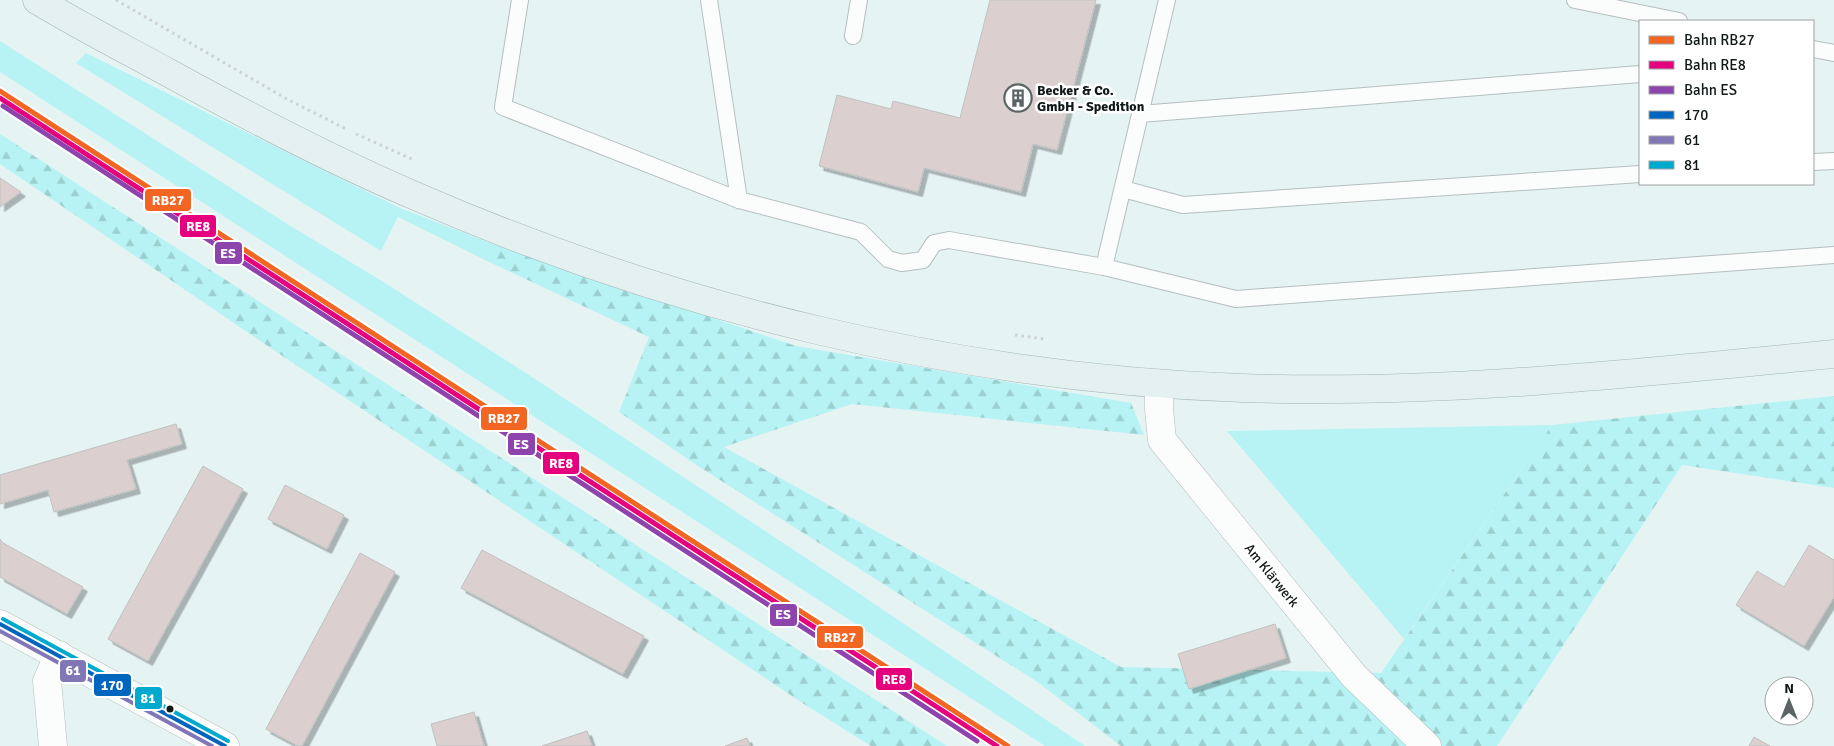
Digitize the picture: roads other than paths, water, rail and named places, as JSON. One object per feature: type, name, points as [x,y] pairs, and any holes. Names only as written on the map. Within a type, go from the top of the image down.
[{"type":"main road","points":[[37,0],[255,120],[414,196],[565,256],[649,284],[823,332],[913,351],[995,365],[1159,384],[1323,390],[1505,384],[1834,354]]},
{"type":"street","name":"Am Klärwerk","points":[[1159,384],[1162,440],[1354,676],[1426,746]]},
{"type":"street","points":[[0,624],[225,746]]},
{"type":"street","points":[[54,746],[47,681],[59,655]]},
{"type":"lane","points":[[520,0],[503,107],[739,200],[861,232],[888,259],[902,263],[923,260],[934,243],[949,240],[1104,267],[1236,299],[1834,255]]},
{"type":"lane","points":[[709,0],[739,200]]},
{"type":"lane","points":[[853,36],[859,0]]},
{"type":"lane","points":[[1104,267],[1167,0]]},
{"type":"lane","points":[[1575,0],[1674,20]]},
{"type":"lane","points":[[1814,49],[1834,53]]},
{"type":"lane","points":[[1814,61],[1834,59]]},
{"type":"lane","points":[[1140,114],[1639,74]]},
{"type":"lane","points":[[1814,162],[1834,160]]},
{"type":"lane","points":[[1123,189],[1184,205],[1639,174]]},
{"type":"rail line","name":"RB27","points":[[0,91],[1008,746]]},
{"type":"rail line","name":"RE8","points":[[0,98],[997,746]]},
{"type":"rail line","name":"ES","points":[[3,106],[977,741]]},
{"type":"place","name":"Becker & Co. GmbH - Spedition","points":[[1018,98]]}]
